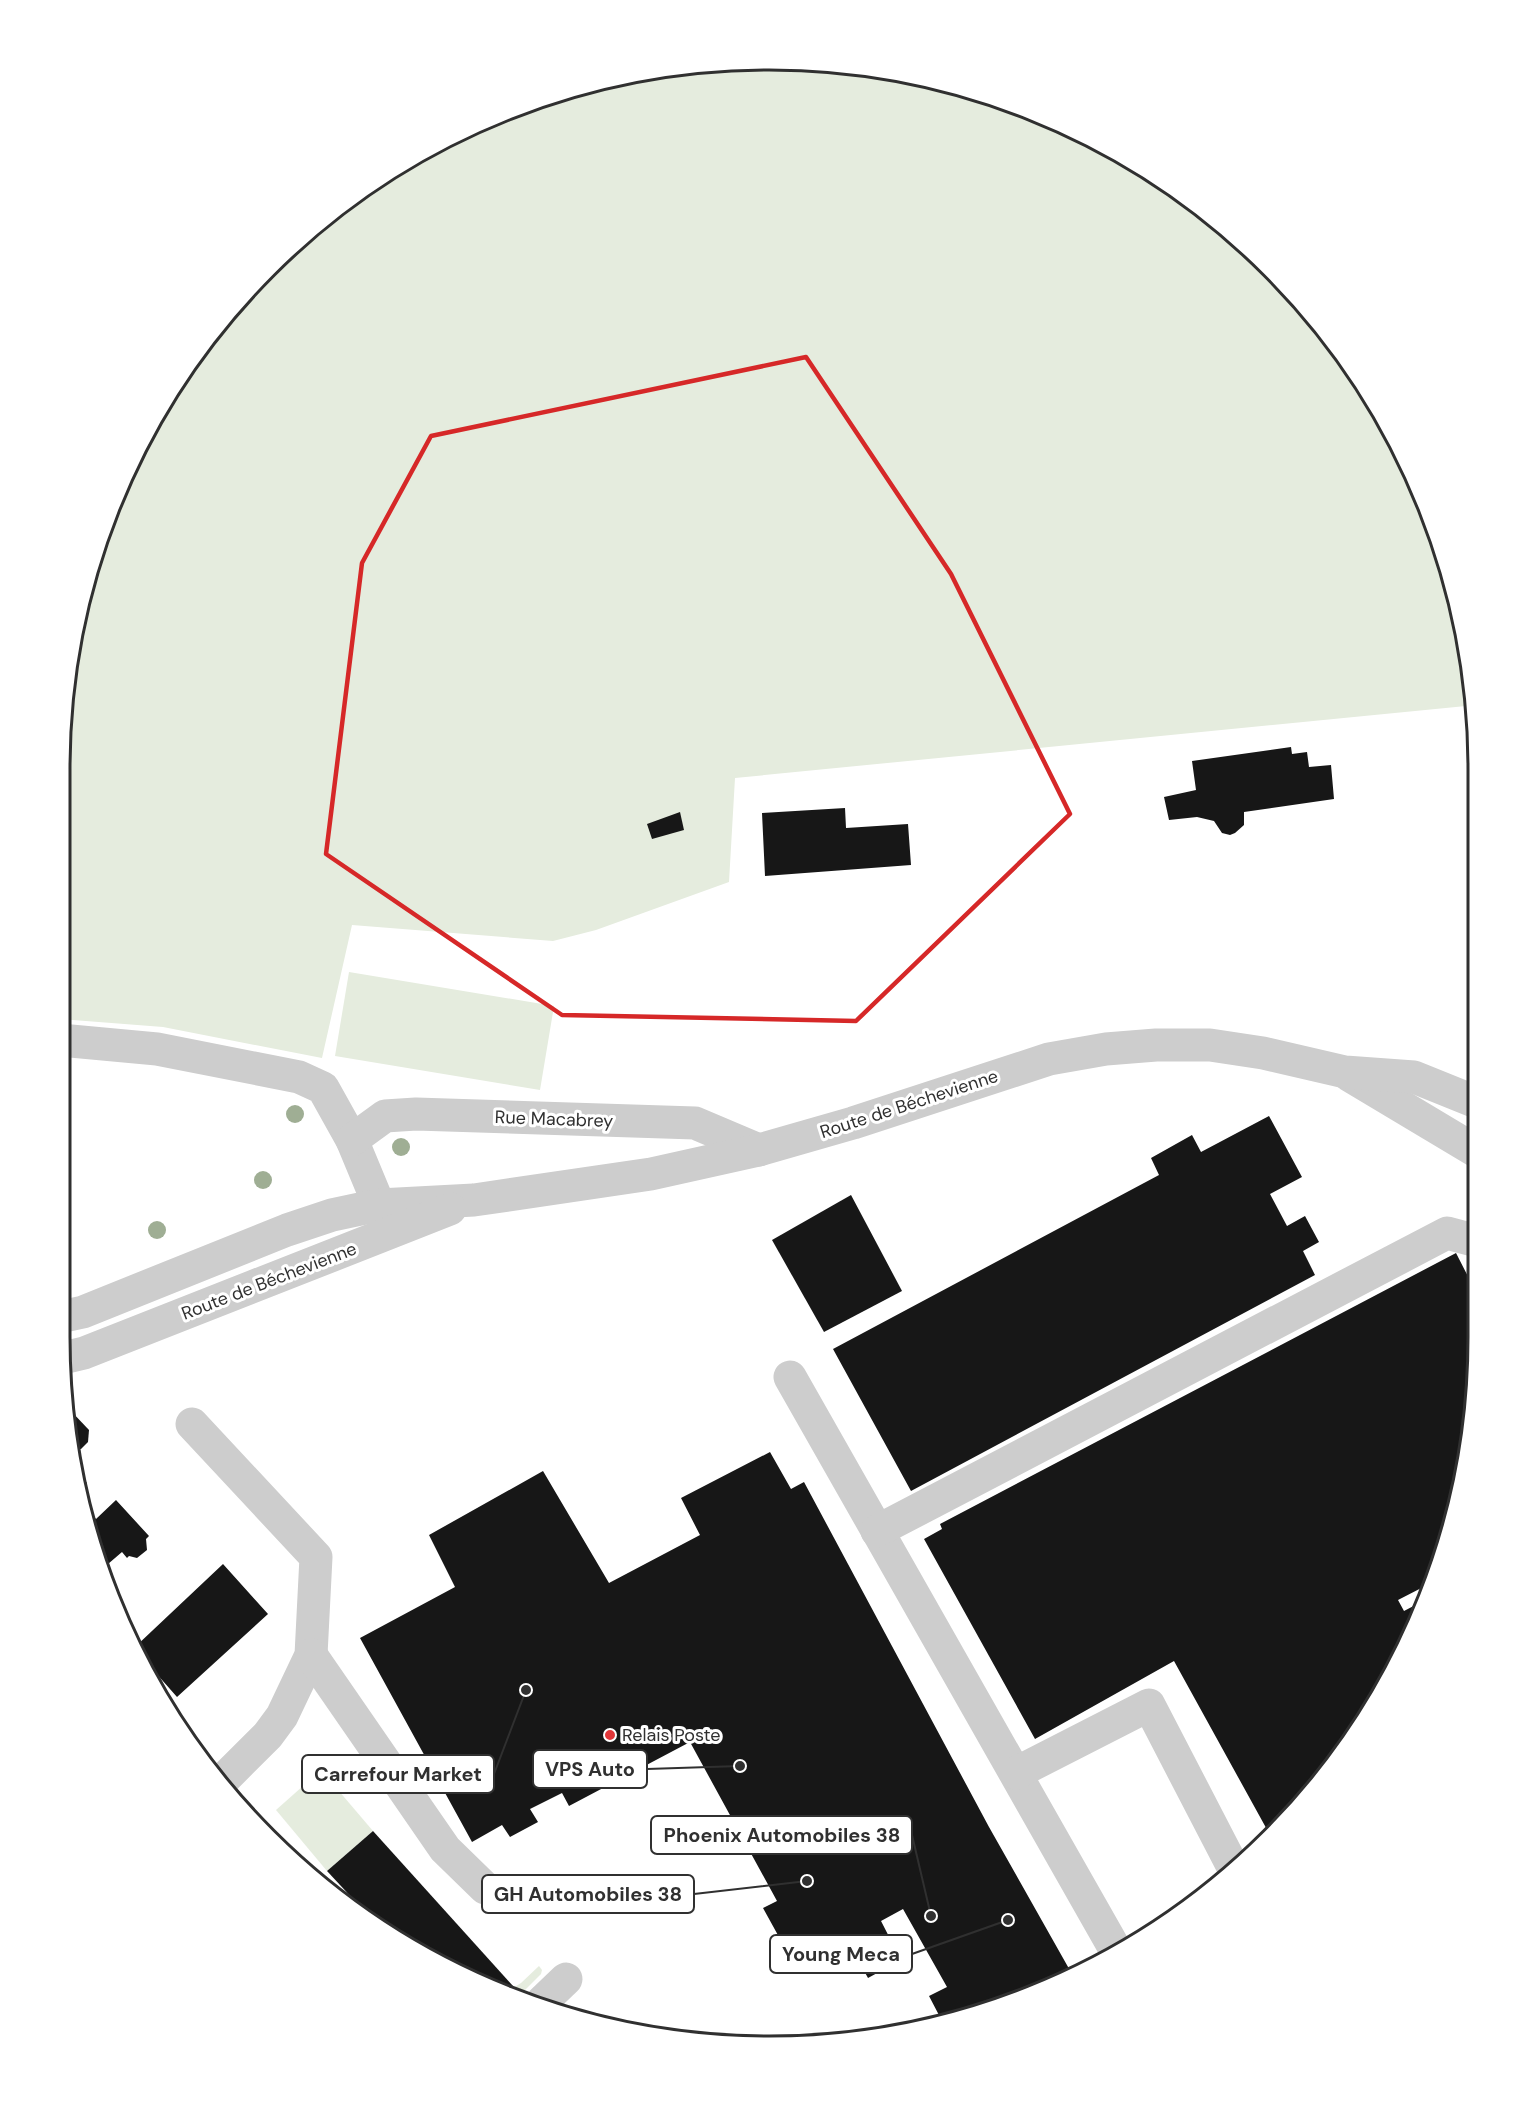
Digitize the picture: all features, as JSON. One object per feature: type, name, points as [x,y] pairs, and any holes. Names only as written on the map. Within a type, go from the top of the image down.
[{"type":"street","points":[[70,1041],[157,1049],[299,1077],[323,1088],[352,1140],[379,1204]]},
{"type":"street","name":"Route de Béchevienne","points":[[70,1315],[83,1312],[287,1230],[332,1215],[379,1204],[474,1200],[651,1174],[759,1150],[853,1123],[1049,1059],[1106,1049],[1156,1045],[1210,1045],[1263,1053],[1345,1072],[1414,1077],[1468,1099]]},
{"type":"street","name":"Route de Béchevienne","points":[[1345,1072],[1468,1146]]},
{"type":"street","name":"Rue Macabrey","points":[[352,1140],[385,1116],[416,1114],[695,1123],[759,1150]]},
{"type":"street","name":"Route de Béchevienne","points":[[71,1356],[84,1353],[474,1200]]},
{"type":"street","points":[[877,1531],[1447,1233],[1468,1239]]},
{"type":"street","points":[[790,1377],[1113,1945]]},
{"type":"street","points":[[192,1424],[316,1557],[311,1655],[282,1716],[268,1735],[227,1776]]},
{"type":"street","points":[[311,1655],[444,1849],[485,1888]]},
{"type":"street","points":[[1016,1773],[1149,1705],[1230,1862]]},
{"type":"street","points":[[546,1998],[566,1979]]},
{"type":"highlighted area","points":[[806,357],[951,574],[1070,814],[856,1021],[562,1015],[326,854],[362,563],[431,436]]},
{"type":"shaded area","points":[[770,70],[861,76],[906,84],[950,94],[1037,124],[1119,164],[1158,188],[1195,215],[1264,275],[1324,344],[1351,381],[1375,420],[1415,502],[1445,589],[1463,678],[1465,706],[735,778],[729,882],[596,930],[553,941],[352,925],[322,1058],[163,1027],[70,1020],[70,770],[76,678],[94,589],[124,502],[164,420],[188,381],[215,344],[275,275],[344,215],[381,188],[420,164],[502,124],[589,94],[633,84],[678,76]]},
{"type":"shaded area","points":[[349,972],[554,1006],[540,1090],[335,1056]]},
{"type":"shaded area","points":[[321,1770],[373,1831],[327,1871],[276,1810]]},
{"type":"shaded area","points":[[539,1966],[542,1970],[541,1974],[525,1990],[515,1987]]},
{"type":"building","points":[[1291,747],[1292,754],[1307,752],[1309,767],[1331,765],[1334,799],[1244,812],[1244,825],[1230,835],[1222,833],[1214,821],[1197,817],[1169,820],[1164,797],[1196,790],[1192,761]]},
{"type":"building","points":[[845,808],[846,828],[908,824],[911,865],[765,876],[762,813]]},
{"type":"building","points":[[680,812],[684,830],[652,839],[647,824]]},
{"type":"building","points":[[1269,1116],[1302,1177],[1270,1194],[1287,1226],[1305,1216],[1319,1242],[1303,1251],[1315,1275],[911,1491],[833,1349],[1159,1175],[1151,1158],[1192,1135],[1201,1152]]},
{"type":"building","points":[[851,1195],[902,1291],[824,1332],[772,1240]]},
{"type":"building","points":[[1456,1253],[1468,1276],[1467,1382],[1463,1428],[1445,1517],[1431,1561],[1421,1588],[1398,1600],[1404,1611],[1414,1606],[1375,1686],[1351,1725],[1324,1762],[1266,1828],[1174,1661],[1035,1739],[924,1539],[942,1529],[940,1524]]},
{"type":"building","points":[[75,1415],[89,1430],[88,1442],[81,1449]]},
{"type":"building","points":[[770,1452],[791,1489],[804,1482],[989,1827],[1068,1968],[994,1998],[939,2015],[929,1996],[947,1987],[903,1909],[881,1921],[901,1960],[868,1978],[845,1936],[801,1960],[798,1953],[790,1957],[763,1908],[777,1901],[690,1742],[569,1806],[562,1793],[530,1809],[538,1822],[510,1837],[502,1825],[472,1842],[360,1638],[455,1587],[429,1535],[543,1471],[609,1583],[700,1535],[681,1498]]},
{"type":"building","points":[[116,1500],[149,1536],[146,1539],[147,1550],[137,1558],[129,1556],[127,1558],[122,1552],[109,1563],[94,1517],[96,1519]]},
{"type":"building","points":[[223,1564],[268,1614],[177,1697],[159,1677],[141,1641]]},
{"type":"building","points":[[373,1831],[513,1986],[460,1963],[381,1918],[349,1895],[327,1871]]},
{"type":"place","name":"Carrefour Market","points":[[526,1690]]},
{"type":"place","name":"Relais Poste","points":[[610,1735]]},
{"type":"place","name":"VPS Auto","points":[[740,1766]]},
{"type":"place","name":"GH Automobiles 38","points":[[807,1881]]},
{"type":"place","name":"Phoenix Automobiles 38","points":[[931,1916]]},
{"type":"place","name":"Young Meca","points":[[1008,1920]]}]
